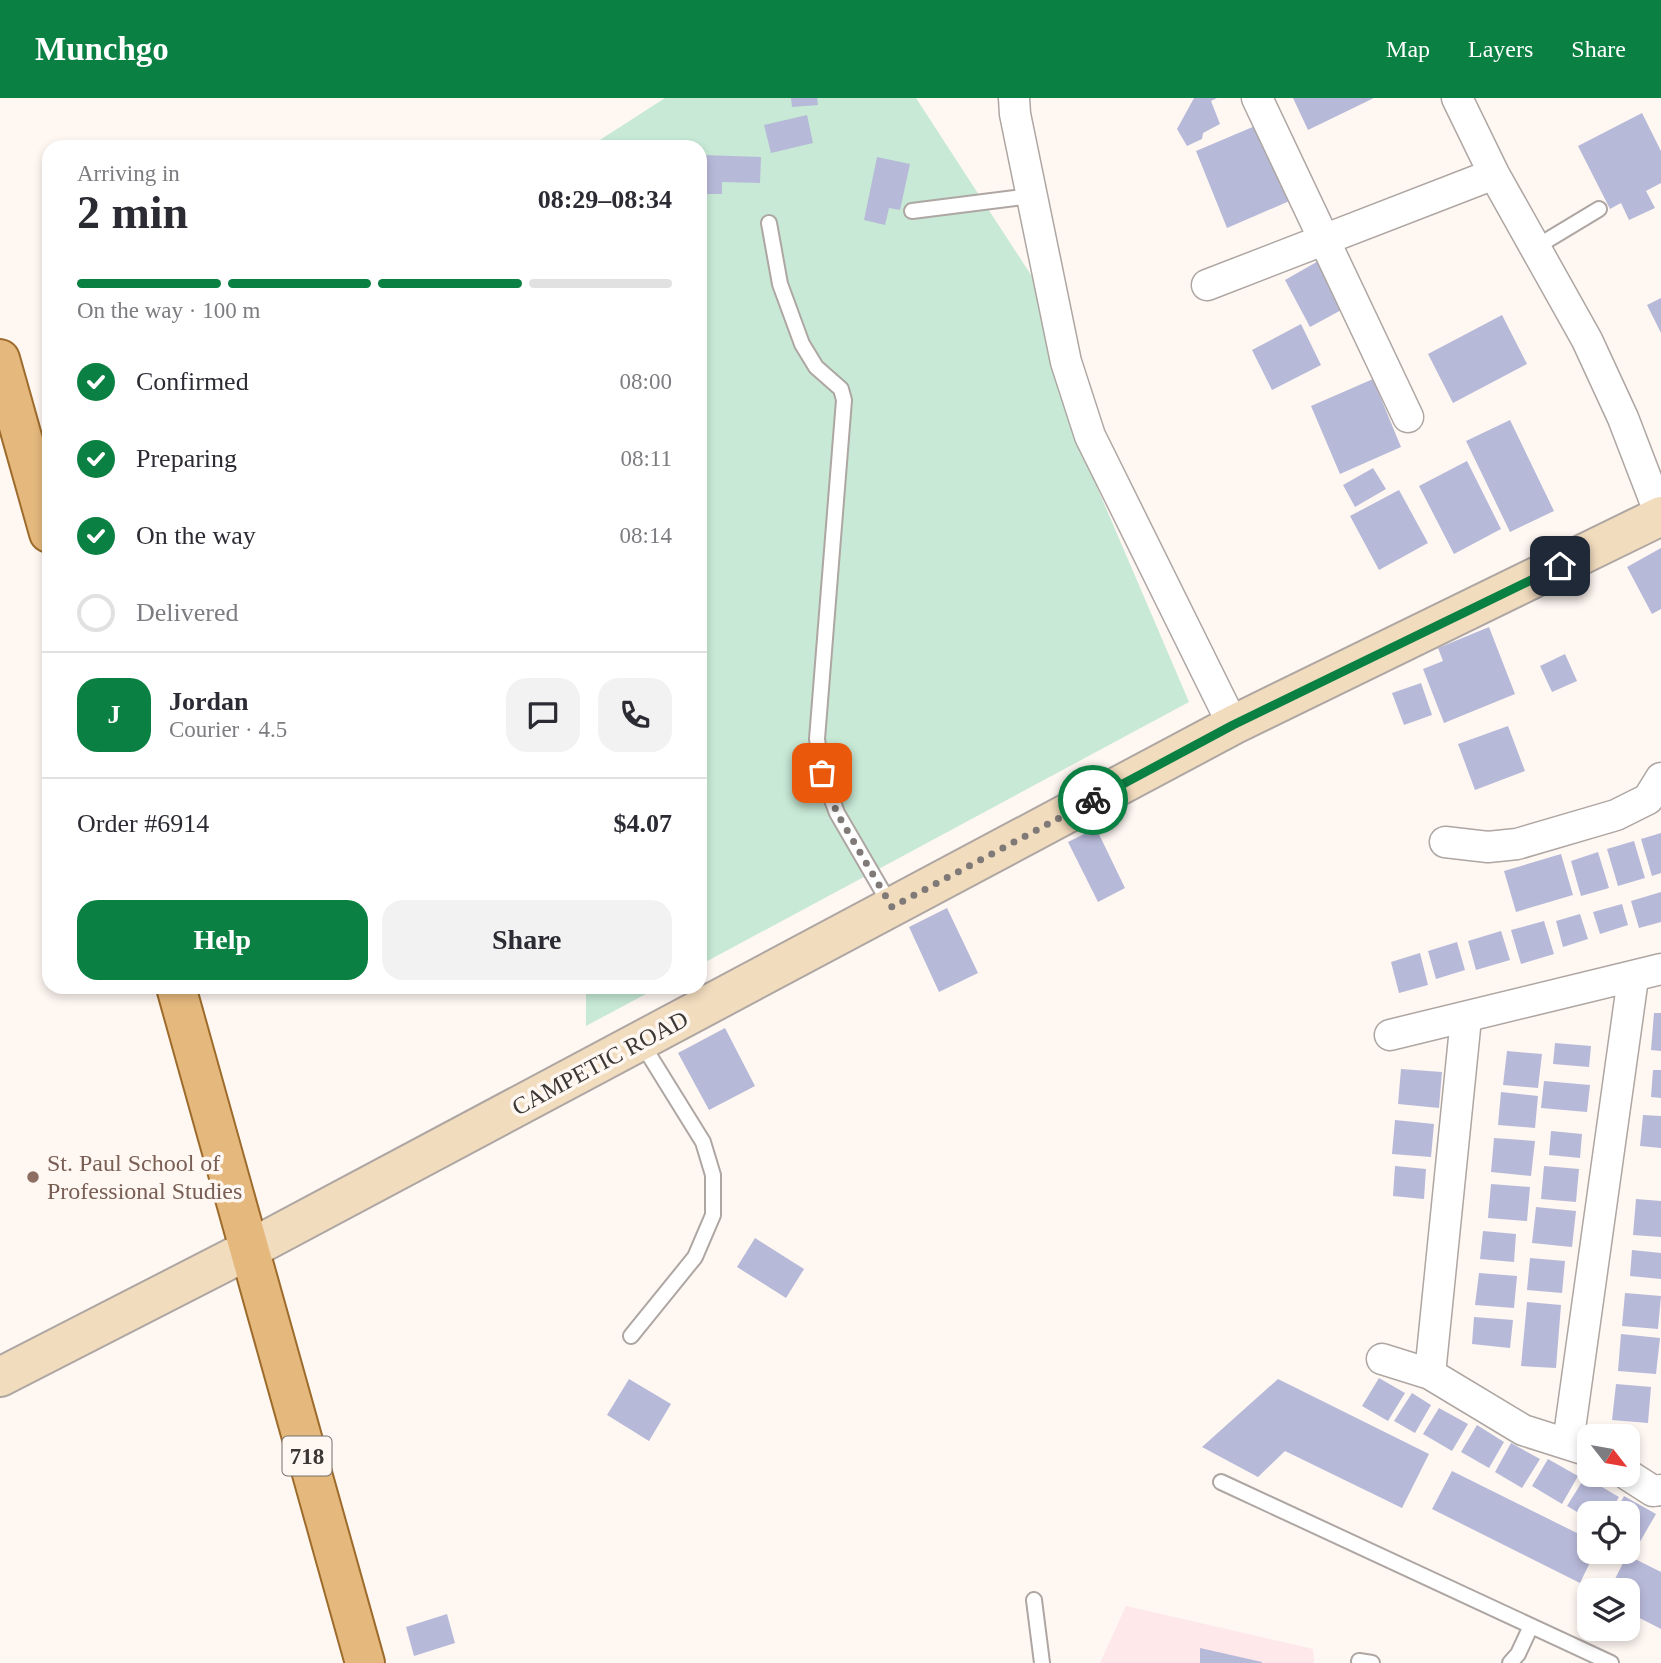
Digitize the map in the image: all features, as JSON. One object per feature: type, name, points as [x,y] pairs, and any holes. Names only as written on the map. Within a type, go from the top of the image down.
[{"type":"main road","points":[[0,359],[42,508]]},
{"type":"main road","name":"718","points":[[178,994],[365,1663]]},
{"type":"street","points":[[1014,98],[1031,196],[1066,362],[1090,436],[1233,725]]},
{"type":"street","points":[[1257,98],[1408,417]]},
{"type":"street","points":[[1458,98],[1494,174],[1592,351],[1623,418],[1661,517]]},
{"type":"street","points":[[1207,285],[1494,174]]},
{"type":"street","name":"CAMPETIC ROAD","points":[[0,1377],[250,1249],[1233,725],[1661,517]]},
{"type":"street","points":[[1446,842],[1488,847],[1529,841],[1616,815],[1648,799],[1661,778]]},
{"type":"street","points":[[1390,1035],[1633,978],[1661,969]]},
{"type":"street","points":[[1581,1424],[1633,978]]},
{"type":"street","points":[[1430,1374],[1466,1018]]},
{"type":"street","points":[[1382,1359],[1430,1374],[1523,1430],[1577,1447]]},
{"type":"street","points":[[1640,1483],[1653,1491],[1661,1490]]},
{"type":"lane","points":[[912,211],[1031,196]]},
{"type":"lane","points":[[1536,247],[1599,209]]},
{"type":"lane","points":[[769,223],[780,284],[802,344],[816,367],[841,389],[844,400],[817,739],[822,773],[837,813],[892,907]]},
{"type":"lane","points":[[631,1336],[695,1256],[713,1215],[713,1175],[703,1142],[641,1041]]},
{"type":"lane","points":[[1221,1482],[1611,1663]]},
{"type":"lane","points":[[1034,1600],[1042,1663]]},
{"type":"lane","points":[[1510,1663],[1518,1654],[1531,1626]]},
{"type":"shaded area","points":[[1126,1606],[1313,1649],[1314,1663],[1100,1663]]},
{"type":"green space","points":[[665,98],[916,98],[1046,298],[1079,445],[1189,702],[707,961],[707,140],[600,140]]},
{"type":"green space","points":[[586,994],[646,994],[586,1026]]},
{"type":"building","points":[[791,98],[817,98],[818,105],[792,107]]},
{"type":"building","points":[[1194,98],[1217,98],[1211,101],[1220,124],[1203,133],[1202,139],[1187,146],[1177,129]]},
{"type":"building","points":[[1293,98],[1374,98],[1308,130]]},
{"type":"building","points":[[1642,113],[1661,151],[1661,183],[1646,191],[1655,208],[1629,220],[1621,203],[1610,209],[1578,146]]},
{"type":"building","points":[[807,115],[813,143],[771,153],[764,125]]},
{"type":"building","points":[[1262,123],[1294,199],[1227,228],[1196,151]]},
{"type":"building","points":[[707,155],[761,157],[760,183],[722,182],[722,194],[707,194]]},
{"type":"building","points":[[877,157],[910,164],[900,210],[889,208],[885,225],[864,220]]},
{"type":"building","points":[[1320,260],[1345,308],[1310,327],[1285,280]]},
{"type":"building","points":[[1661,298],[1661,333],[1647,305]]},
{"type":"building","points":[[1502,315],[1527,364],[1453,403],[1428,354]]},
{"type":"building","points":[[1301,324],[1321,365],[1272,390],[1252,350]]},
{"type":"building","points":[[1373,379],[1401,447],[1340,474],[1311,406]]},
{"type":"building","points":[[1510,420],[1554,511],[1510,532],[1466,441]]},
{"type":"building","points":[[1467,461],[1501,529],[1454,554],[1419,486]]},
{"type":"building","points":[[1373,468],[1386,489],[1355,507],[1343,485]]},
{"type":"building","points":[[1399,490],[1428,543],[1379,570],[1350,516]]},
{"type":"building","points":[[1661,548],[1661,609],[1652,614],[1627,567]]},
{"type":"building","points":[[1489,627],[1515,694],[1444,723],[1423,669],[1443,661],[1438,648]]},
{"type":"building","points":[[1565,654],[1577,681],[1552,692],[1540,666]]},
{"type":"building","points":[[1421,683],[1432,715],[1404,725],[1392,693]]},
{"type":"building","points":[[1508,726],[1525,771],[1475,790],[1458,744]]},
{"type":"building","points":[[1096,828],[1125,888],[1098,902],[1068,842]]},
{"type":"building","points":[[1661,833],[1661,873],[1652,876],[1641,839]]},
{"type":"building","points":[[1634,841],[1645,878],[1618,886],[1607,849]]},
{"type":"building","points":[[1598,852],[1609,888],[1581,896],[1571,861]]},
{"type":"building","points":[[1561,854],[1573,895],[1516,912],[1504,871]]},
{"type":"building","points":[[1661,892],[1661,922],[1639,928],[1631,901]]},
{"type":"building","points":[[1622,904],[1628,925],[1600,934],[1593,912]]},
{"type":"building","points":[[947,908],[978,973],[939,992],[909,927]]},
{"type":"building","points":[[1580,914],[1588,939],[1563,947],[1556,921]]},
{"type":"building","points":[[1544,921],[1554,954],[1521,964],[1511,930]]},
{"type":"building","points":[[1501,931],[1510,960],[1476,970],[1468,941]]},
{"type":"building","points":[[1457,942],[1465,970],[1436,979],[1428,951]]},
{"type":"building","points":[[1420,953],[1428,985],[1399,993],[1391,962]]},
{"type":"building","points":[[1654,1013],[1661,1013],[1661,1051],[1651,1050]]},
{"type":"building","points":[[725,1028],[755,1086],[709,1110],[678,1053]]},
{"type":"building","points":[[1555,1043],[1591,1046],[1589,1067],[1553,1064]]},
{"type":"building","points":[[1507,1051],[1542,1054],[1538,1088],[1503,1085]]},
{"type":"building","points":[[1401,1069],[1442,1072],[1439,1108],[1398,1104]]},
{"type":"building","points":[[1653,1070],[1661,1070],[1661,1098],[1651,1097]]},
{"type":"building","points":[[1544,1081],[1590,1085],[1587,1112],[1541,1108]]},
{"type":"building","points":[[1501,1092],[1538,1096],[1535,1128],[1498,1125]]},
{"type":"building","points":[[1643,1115],[1661,1116],[1661,1148],[1640,1146]]},
{"type":"building","points":[[1395,1120],[1434,1124],[1431,1157],[1392,1154]]},
{"type":"building","points":[[1551,1131],[1582,1134],[1580,1158],[1549,1155]]},
{"type":"building","points":[[1494,1138],[1535,1141],[1531,1176],[1491,1172]]},
{"type":"building","points":[[1395,1166],[1426,1169],[1424,1199],[1393,1196]]},
{"type":"building","points":[[1544,1166],[1579,1169],[1576,1202],[1541,1199]]},
{"type":"building","points":[[1491,1184],[1530,1187],[1527,1221],[1488,1218]]},
{"type":"building","points":[[1636,1199],[1661,1201],[1661,1237],[1633,1235]]},
{"type":"building","points":[[1536,1207],[1576,1211],[1572,1247],[1532,1243]]},
{"type":"building","points":[[1483,1231],[1516,1234],[1514,1262],[1480,1259]]},
{"type":"building","points":[[755,1238],[804,1269],[786,1298],[737,1267]]},
{"type":"building","points":[[1632,1250],[1661,1253],[1661,1279],[1630,1276]]},
{"type":"building","points":[[1530,1258],[1565,1261],[1562,1293],[1527,1290]]},
{"type":"building","points":[[1479,1273],[1517,1276],[1514,1308],[1475,1305]]},
{"type":"building","points":[[1625,1293],[1661,1296],[1658,1329],[1622,1326]]},
{"type":"building","points":[[1527,1302],[1561,1305],[1556,1368],[1521,1366]]},
{"type":"building","points":[[1474,1317],[1513,1320],[1510,1348],[1472,1344]]},
{"type":"building","points":[[1621,1334],[1660,1338],[1656,1374],[1618,1371]]},
{"type":"building","points":[[1379,1378],[1405,1393],[1388,1421],[1362,1406]]},
{"type":"building","points":[[629,1379],[671,1404],[649,1441],[607,1415]]},
{"type":"building","points":[[1278,1379],[1429,1454],[1402,1508],[1285,1451],[1258,1477],[1202,1447]]},
{"type":"building","points":[[1616,1384],[1651,1387],[1648,1423],[1612,1420]]},
{"type":"building","points":[[1412,1393],[1431,1405],[1415,1433],[1394,1421]]},
{"type":"building","points":[[1439,1408],[1468,1424],[1452,1451],[1423,1434]]},
{"type":"building","points":[[1477,1425],[1504,1442],[1489,1468],[1461,1452]]},
{"type":"building","points":[[1511,1443],[1540,1459],[1522,1488],[1495,1472]]},
{"type":"building","points":[[1548,1459],[1577,1475],[1562,1504],[1532,1486]]},
{"type":"building","points":[[1452,1471],[1577,1533],[1577,1564],[1589,1564],[1582,1578],[1577,1578],[1577,1582],[1432,1509]]},
{"type":"building","points":[[1578,1488],[1604,1488],[1619,1497],[1617,1501],[1577,1501],[1577,1512],[1567,1506]]},
{"type":"building","points":[[1640,1505],[1656,1514],[1640,1542]]},
{"type":"building","points":[[1640,1562],[1661,1572],[1661,1629],[1640,1618],[1640,1578],[1616,1578],[1622,1564],[1640,1564]]},
{"type":"building","points":[[447,1614],[455,1643],[414,1656],[406,1627]]},
{"type":"building","points":[[1200,1648],[1262,1662],[1262,1663],[1200,1663]]},
{"type":"way so far","points":[[822,773],[837,813],[892,907],[1093,800]]},
{"type":"place","name":"St. Paul School of Professional Studies","points":[[33,1177]]},
{"type":"route","points":[[1093,800],[1233,725],[1560,566]]}]
